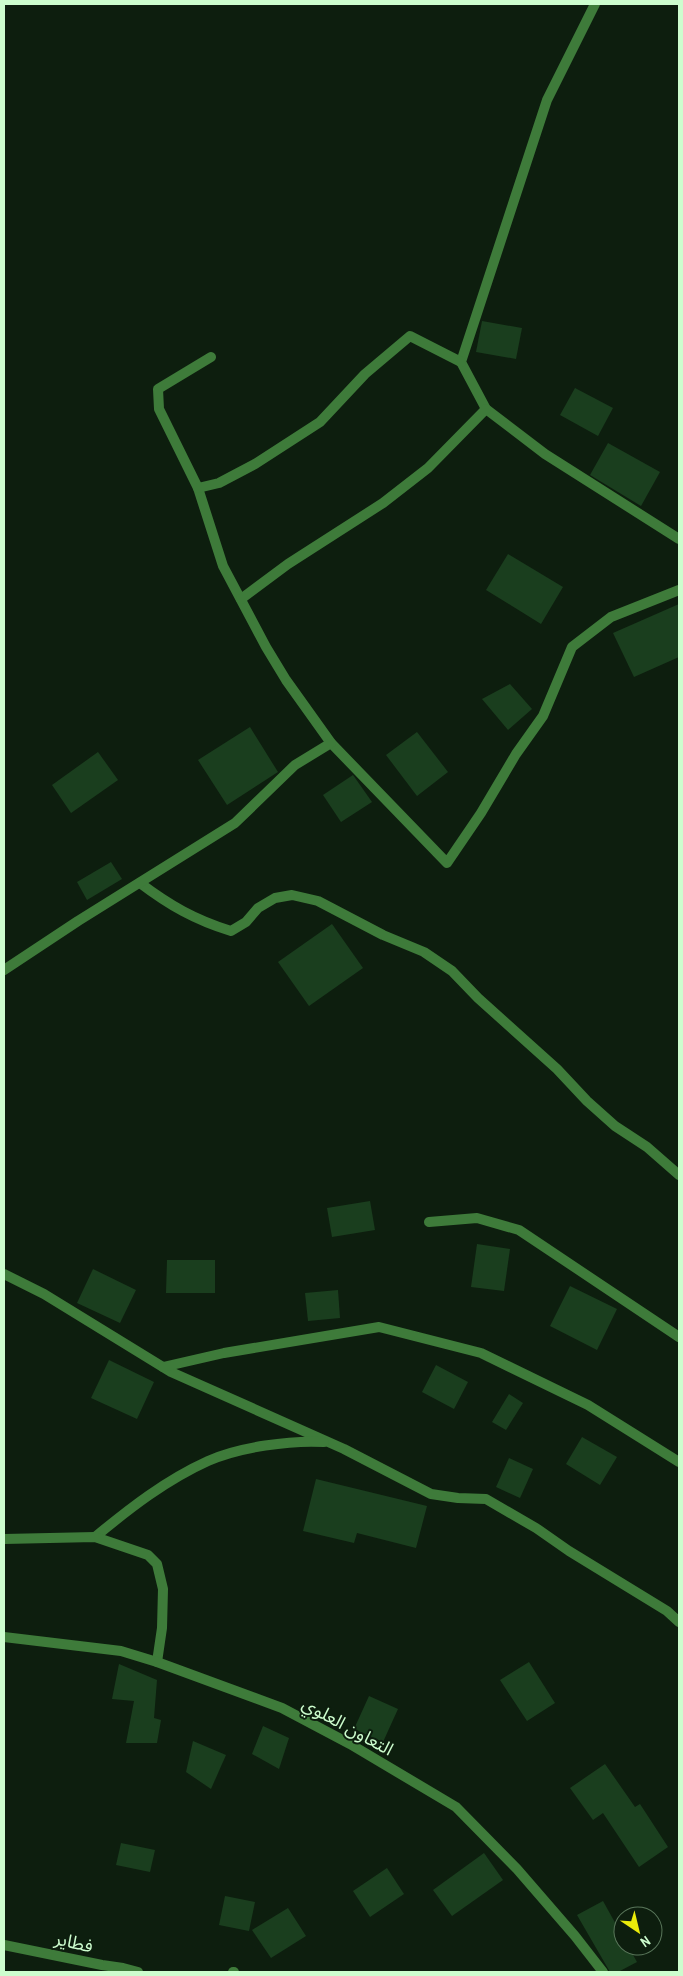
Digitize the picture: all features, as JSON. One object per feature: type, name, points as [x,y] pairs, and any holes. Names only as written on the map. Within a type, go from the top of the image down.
[{"type":"street","points":[[461,362],[547,100],[595,4]]},
{"type":"street","points":[[198,488],[219,483],[241,472],[320,422],[365,374],[410,336],[461,362],[486,409],[545,454],[679,539]]},
{"type":"street","points":[[211,357],[158,389],[159,409],[198,488],[223,566],[281,672],[331,743],[447,863],[482,812],[516,754],[543,716],[572,647],[611,617],[679,590]]},
{"type":"street","points":[[241,599],[288,564],[383,503],[413,480],[428,468],[486,409]]},
{"type":"street","points":[[4,970],[235,823],[295,765],[331,743]]},
{"type":"street","points":[[140,882],[166,903],[190,916],[230,931],[246,922],[258,908],[275,898],[292,895],[318,901],[384,935],[424,952],[452,972],[557,1069],[615,1126],[647,1148],[679,1175]]},
{"type":"street","points":[[429,1222],[477,1218],[519,1230],[679,1337]]},
{"type":"street","points":[[4,1274],[44,1294],[163,1367],[330,1442],[431,1494],[458,1498],[486,1499],[536,1528],[569,1551],[667,1611],[679,1622]]},
{"type":"street","points":[[163,1367],[224,1353],[379,1327],[481,1353],[588,1405],[679,1462]]},
{"type":"street","points":[[95,1537],[134,1505],[210,1460],[253,1448],[300,1441],[330,1442]]},
{"type":"street","points":[[4,1539],[95,1537],[148,1555],[158,1564],[162,1589],[162,1628],[158,1662]]},
{"type":"street","name":"التعاون العلوي","points":[[6,1640],[121,1652],[158,1662],[282,1708],[350,1744],[456,1807],[517,1869],[575,1936],[603,1972]]},
{"type":"street","name":"فطاير","points":[[4,1945],[138,1972]]},
{"type":"building","points":[[482,321],[522,328],[516,359],[476,352]]},
{"type":"building","points":[[575,388],[613,408],[598,436],[560,415]]},
{"type":"building","points":[[608,443],[660,472],[641,506],[590,475]]},
{"type":"building","points":[[508,554],[563,587],[541,624],[486,590]]},
{"type":"building","points":[[679,604],[679,657],[634,677],[613,633]]},
{"type":"building","points":[[510,684],[532,709],[508,730],[482,699]]},
{"type":"building","points":[[250,727],[278,772],[227,805],[198,760]]},
{"type":"building","points":[[417,732],[448,772],[417,796],[386,755]]},
{"type":"building","points":[[98,752],[118,780],[71,813],[52,785]]},
{"type":"building","points":[[353,775],[372,802],[341,822],[323,795]]},
{"type":"building","points":[[111,862],[122,879],[87,900],[77,882]]},
{"type":"building","points":[[332,924],[363,968],[309,1006],[278,962]]},
{"type":"building","points":[[370,1201],[375,1230],[332,1237],[327,1208]]},
{"type":"building","points":[[477,1244],[510,1249],[504,1291],[471,1287]]},
{"type":"building","points":[[167,1260],[215,1260],[215,1293],[166,1293]]},
{"type":"building","points":[[93,1269],[136,1290],[120,1323],[77,1303]]},
{"type":"building","points":[[570,1286],[617,1309],[597,1350],[550,1326]]},
{"type":"building","points":[[338,1290],[340,1318],[308,1321],[305,1293]]},
{"type":"building","points":[[109,1360],[154,1382],[137,1419],[91,1398]]},
{"type":"building","points":[[436,1365],[468,1382],[454,1409],[422,1392]]},
{"type":"building","points":[[509,1394],[523,1403],[506,1430],[492,1422]]},
{"type":"building","points":[[582,1437],[617,1457],[600,1485],[566,1464]]},
{"type":"building","points":[[509,1458],[533,1469],[520,1498],[496,1487]]},
{"type":"building","points":[[316,1479],[427,1506],[416,1548],[357,1533],[354,1543],[303,1531]]},
{"type":"building","points":[[529,1662],[555,1703],[527,1721],[500,1680]]},
{"type":"building","points":[[119,1664],[157,1680],[154,1718],[161,1720],[157,1743],[126,1743],[134,1701],[112,1699]]},
{"type":"building","points":[[369,1696],[398,1709],[383,1742],[354,1729]]},
{"type":"building","points":[[263,1726],[289,1738],[279,1769],[252,1754]]},
{"type":"building","points":[[193,1741],[226,1755],[211,1789],[186,1772]]},
{"type":"building","points":[[605,1764],[635,1807],[640,1804],[668,1847],[639,1867],[603,1813],[593,1820],[570,1788]]},
{"type":"building","points":[[121,1843],[155,1850],[150,1872],[116,1865]]},
{"type":"building","points":[[484,1853],[503,1880],[452,1916],[433,1890]]},
{"type":"building","points":[[387,1868],[404,1894],[370,1917],[353,1891]]},
{"type":"building","points":[[225,1896],[255,1902],[249,1931],[219,1925]]},
{"type":"building","points":[[603,1901],[613,1919],[613,1956],[634,1956],[637,1962],[618,1972],[610,1972],[577,1915]]},
{"type":"building","points":[[288,1908],[306,1936],[271,1958],[252,1930]]}]
